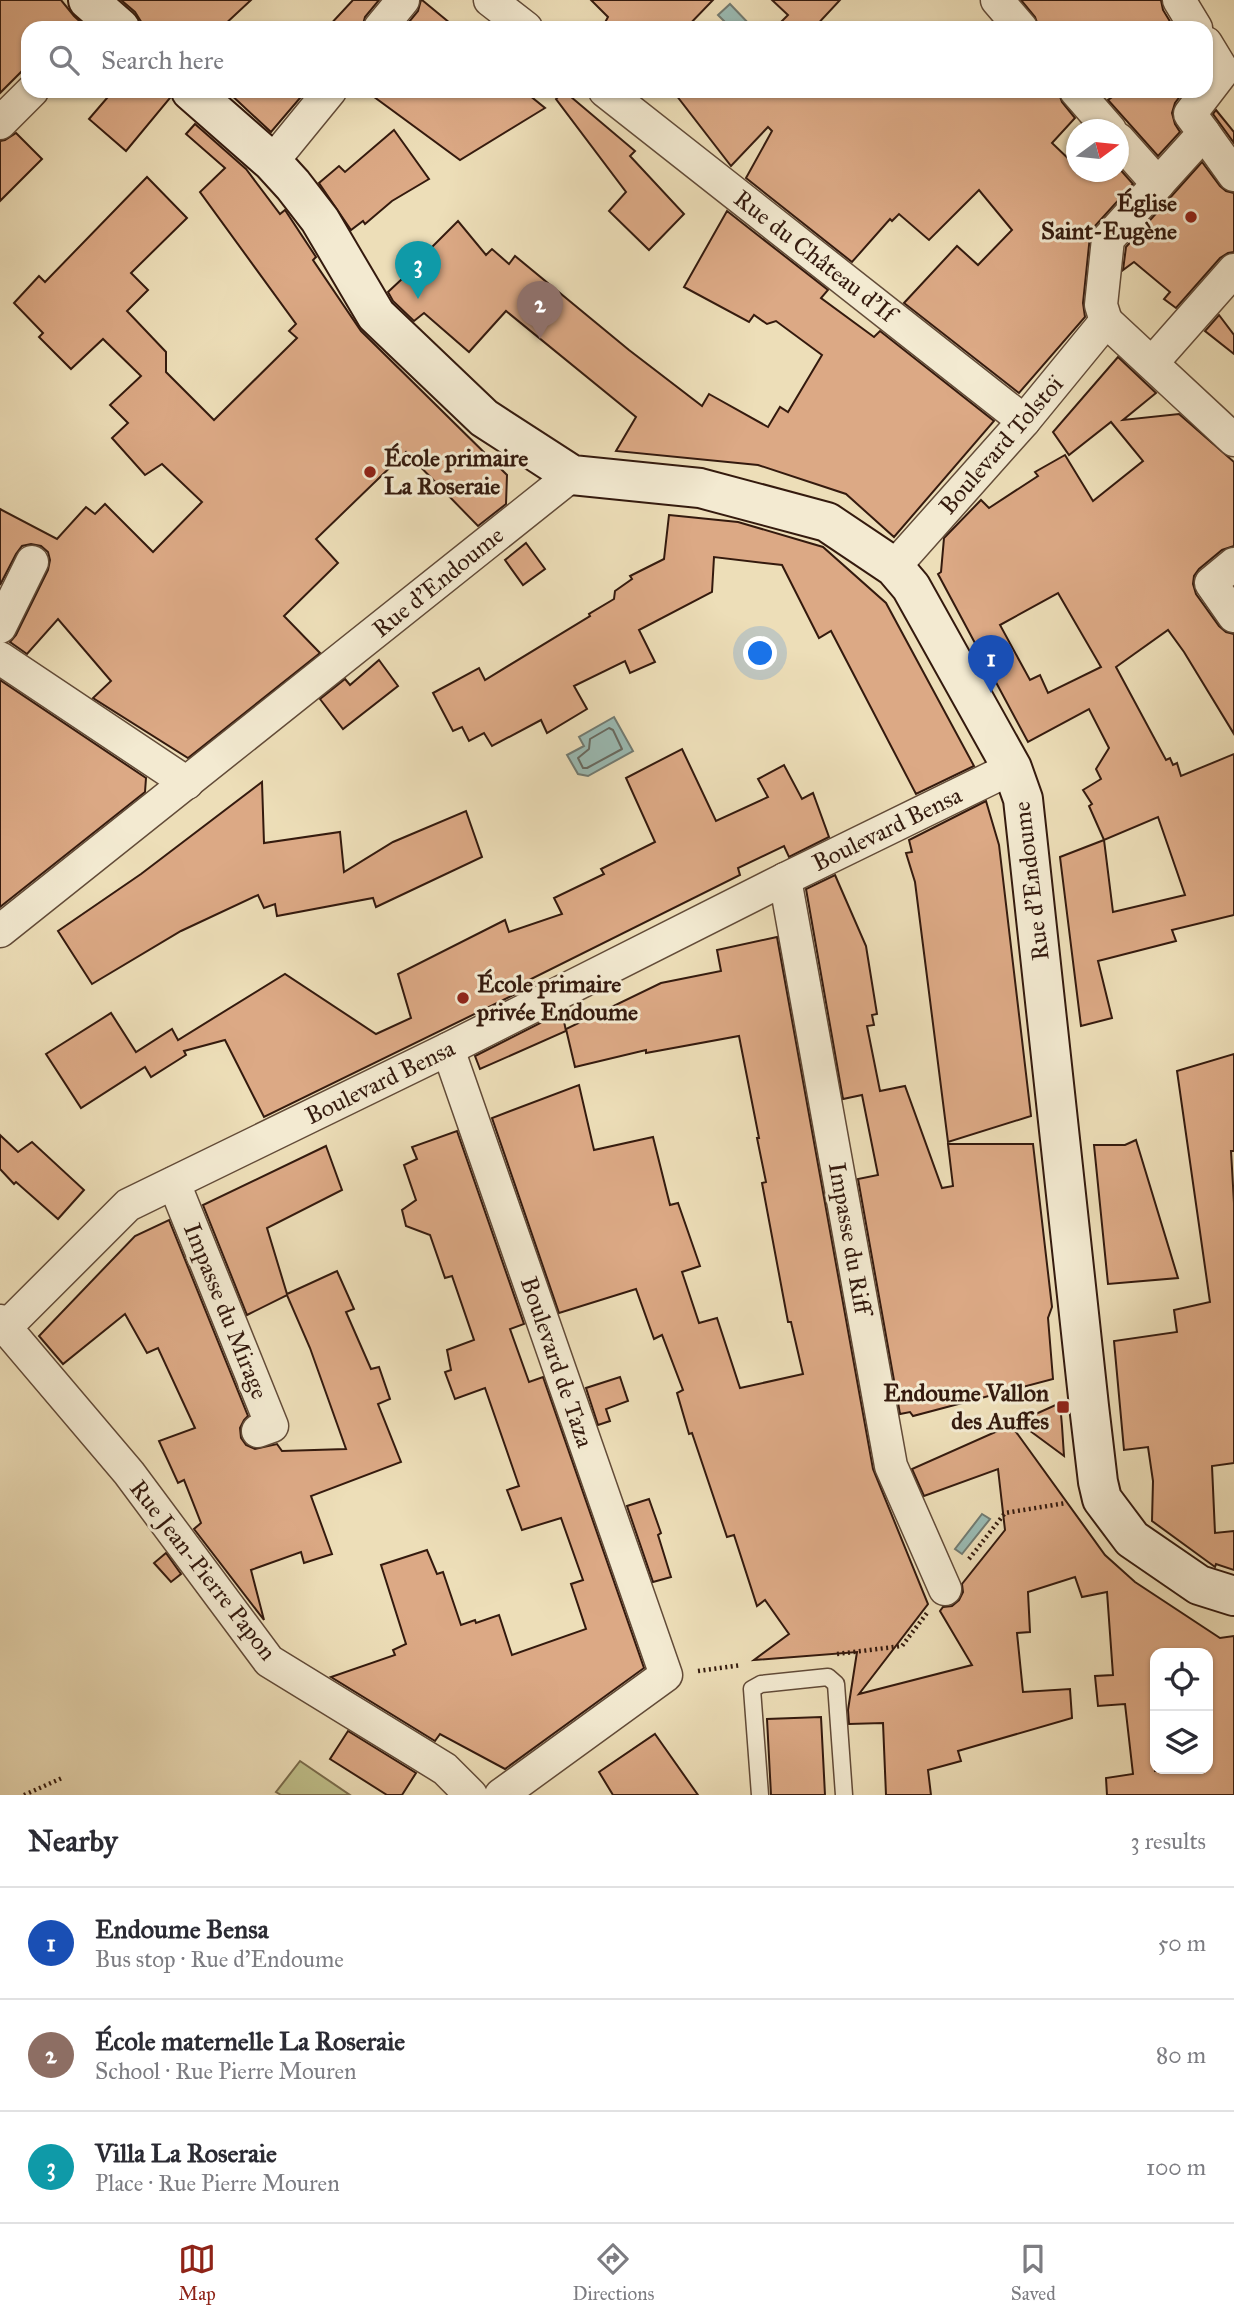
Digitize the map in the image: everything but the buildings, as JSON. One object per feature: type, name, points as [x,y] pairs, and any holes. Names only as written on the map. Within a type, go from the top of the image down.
[{"type":"street","points":[[386,21],[403,0]]},
{"type":"street","points":[[490,0],[517,21]]},
{"type":"street","points":[[997,0],[1015,21]]},
{"type":"street","points":[[1179,0],[1192,21]]},
{"type":"street","points":[[1213,55],[1223,71],[1213,84]]},
{"type":"street","points":[[0,122],[25,98]]},
{"type":"street","points":[[199,98],[272,162],[320,220],[376,315],[484,418],[572,475]]},
{"type":"street","points":[[272,162],[324,98]]},
{"type":"street","name":"Rue du Château d'If","points":[[614,98],[1024,421]]},
{"type":"street","points":[[1082,98],[1100,119]]},
{"type":"street","points":[[1202,98],[1190,114],[1234,175]]},
{"type":"street","points":[[1204,133],[1108,239],[1101,305],[1106,321],[1234,440]]},
{"type":"street","points":[[1129,151],[1158,184]]},
{"type":"street","points":[[1153,363],[1234,270]]},
{"type":"street","name":"Boulevard Tolstoï","points":[[894,567],[1024,421],[1106,321]]},
{"type":"street","name":"Rue d'Endoume","points":[[7,914],[187,783],[572,475],[700,488],[827,522],[894,567],[911,587],[1012,768],[1023,799],[1090,1419],[1102,1499],[1132,1539],[1199,1585],[1234,1596]]},
{"type":"street","points":[[0,627],[32,562]]},
{"type":"street","points":[[1234,564],[1211,583],[1234,617]]},
{"type":"street","points":[[0,658],[187,783]]},
{"type":"street","name":"Boulevard Bensa","points":[[3,1324],[128,1205],[1012,768]]},
{"type":"street","name":"Impasse du Riff","points":[[786,879],[891,1466],[945,1589]]},
{"type":"street","name":"Boulevard de Taza","points":[[447,1049],[666,1675],[501,1795]]},
{"type":"street","name":"Impasse du Mirage","points":[[174,1183],[272,1426],[258,1431]]},
{"type":"street","name":"Rue Jean-Pierre Papon","points":[[3,1324],[129,1474],[269,1661],[445,1769],[471,1795]]},
{"type":"lane","points":[[760,1795],[752,1689],[761,1684],[828,1677],[836,1684],[844,1795]]},
{"type":"path","points":[[833,1654],[902,1646],[1005,1513],[1102,1499]]},
{"type":"path","points":[[737,1666],[750,1664]]},
{"type":"path","points":[[24,1795],[62,1778]]},
{"type":"green space","points":[[300,1761],[350,1795],[281,1795],[276,1792]]},
{"type":"water","points":[[730,4],[746,21],[724,21],[718,15]]},
{"type":"water","points":[[614,717],[633,751],[588,776],[578,774],[567,755],[584,746],[579,737]]},
{"type":"water","points":[[982,1514],[990,1519],[962,1554],[955,1549]]},
{"type":"place","name":"Église Saint-Eugène","points":[[1191,217]]},
{"type":"place","name":"Villa La Roseraie","points":[[418,299]]},
{"type":"place","name":"École maternelle La Roseraie","points":[[540,339]]},
{"type":"place","name":"École primaire La Roseraie","points":[[370,472]]},
{"type":"place","name":"Endoume Bensa","points":[[991,693]]},
{"type":"place","name":"École primaire privée Endoume","points":[[463,998]]},
{"type":"place","name":"Endoume Vallon des Auffes","points":[[1063,1407]]}]
